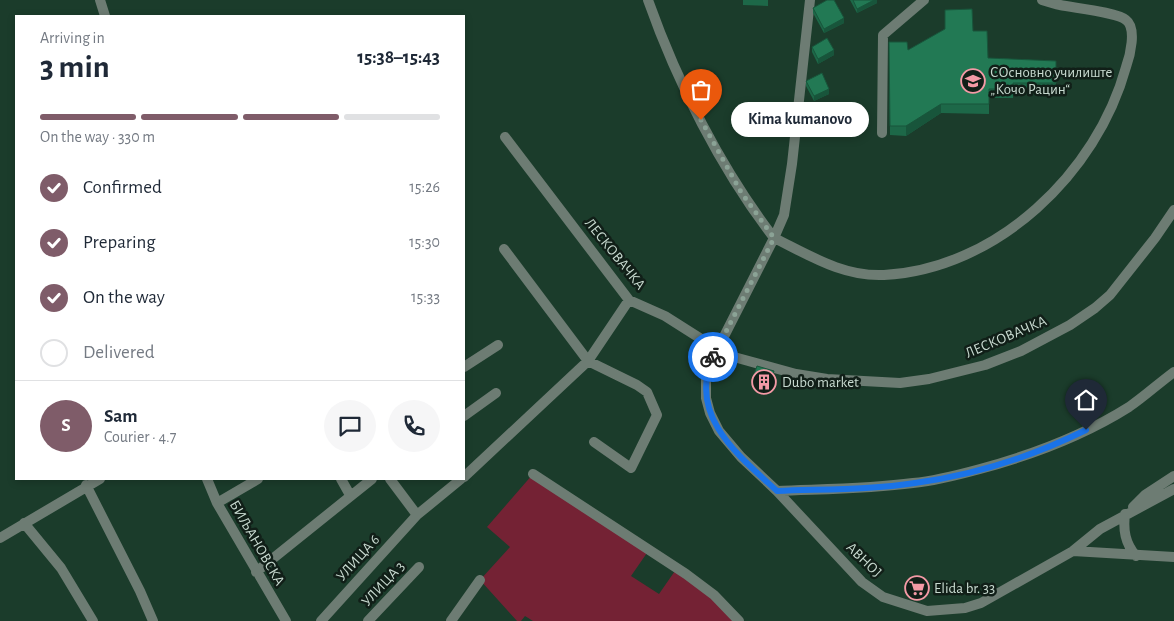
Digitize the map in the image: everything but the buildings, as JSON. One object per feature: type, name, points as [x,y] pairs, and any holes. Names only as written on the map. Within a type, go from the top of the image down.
[{"type":"street","points":[[100,0],[105,15]]},
{"type":"street","points":[[648,0],[681,81],[701,120],[741,192],[774,238],[831,267],[868,275],[914,271],[946,263],[973,251],[1024,220],[1048,199],[1093,142],[1122,84],[1131,52],[1132,32],[1130,24],[1126,19],[1115,15],[1057,5],[1042,0]]},
{"type":"street","name":"АВНОЈ","points":[[810,0],[792,164],[784,215],[717,349],[706,379],[706,398],[710,413],[719,431],[741,457],[777,491],[862,582],[883,597],[926,616],[981,604],[1074,551],[1100,529],[1125,514],[1174,489]]},
{"type":"street","points":[[882,133],[882,35],[920,1]]},
{"type":"street","name":"ЛЕСКОВАЧКА","points":[[505,137],[629,300],[665,316],[717,349],[734,357],[796,374],[827,379],[900,383],[929,379],[986,365],[1021,351],[1070,325],[1095,308],[1115,288],[1155,238],[1174,210]]},
{"type":"street","points":[[504,249],[588,361],[647,392],[657,415],[631,468],[594,442]]},
{"type":"street","name":"УЛИЦА 6","points":[[465,475],[588,361],[629,300]]},
{"type":"street","points":[[465,366],[498,345]]},
{"type":"street","points":[[777,491],[916,483],[957,475],[1023,457],[1100,424],[1130,406],[1174,372]]},
{"type":"street","points":[[465,415],[496,393]]},
{"type":"street","points":[[533,474],[686,574],[714,595],[739,621]]},
{"type":"street","name":"АВНОЈ","points":[[1125,514],[1145,495],[1174,476]]},
{"type":"street","points":[[0,538],[86,485],[98,480]]},
{"type":"street","name":"БИЉАНОВСКА","points":[[206,480],[216,503],[286,621]]},
{"type":"street","points":[[216,503],[256,480]]},
{"type":"street","points":[[342,480],[350,496]]},
{"type":"street","points":[[256,572],[371,480]]},
{"type":"street","points":[[391,480],[417,515]]},
{"type":"street","name":"УЛИЦА 6","points":[[320,621],[417,515],[460,480]]},
{"type":"street","points":[[86,485],[140,591],[153,621]]},
{"type":"street","points":[[1125,514],[1123,527],[1125,536],[1136,556]]},
{"type":"street","points":[[24,523],[61,568],[93,621]]},
{"type":"street","points":[[1074,551],[1174,557]]},
{"type":"street","name":"УЛИЦА 3","points":[[368,621],[419,567]]},
{"type":"street","points":[[451,621],[480,580]]},
{"type":"shaded area","points":[[533,474],[649,550],[631,576],[659,594],[677,568],[739,621],[533,621],[525,616],[521,621],[517,621],[480,580],[510,547],[487,527]]},
{"type":"way so far","points":[[701,120],[741,192],[774,238],[727,333],[713,357]]},
{"type":"place","name":"СОсновно училиште „Кочо Рацин“","points":[[973,81]]},
{"type":"place","name":"Kima kumanovo","points":[[701,120]]},
{"type":"place","name":"Dubo market","points":[[764,382]]},
{"type":"place","name":"Elida br. 33","points":[[917,588]]},
{"type":"route","points":[[713,357],[706,379],[706,398],[710,413],[719,431],[741,457],[777,491],[886,486],[916,483],[957,475],[1023,457],[1086,430]]}]
